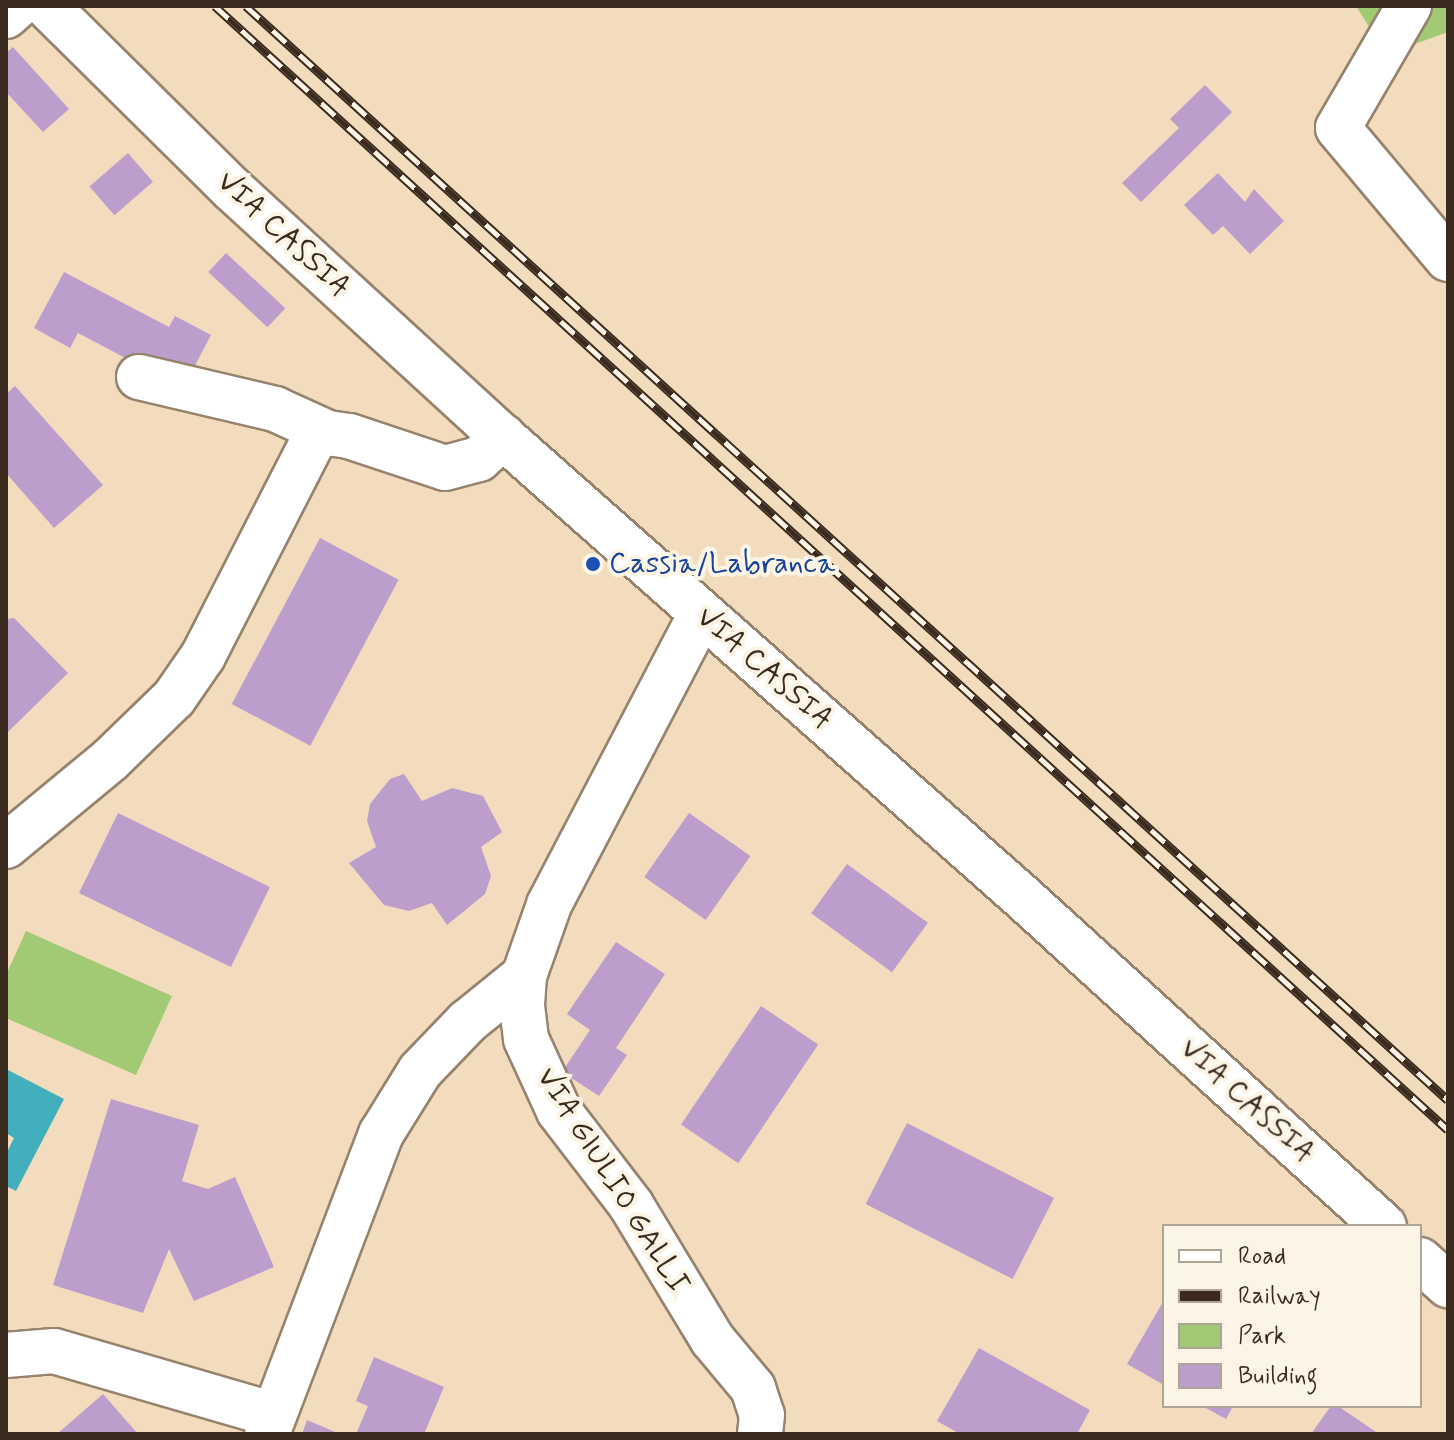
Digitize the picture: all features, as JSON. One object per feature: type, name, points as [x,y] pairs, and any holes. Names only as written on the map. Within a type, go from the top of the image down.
[{"type":"street","points":[[6,16],[17,6]]},
{"type":"street","name":"VIA CASSIA","points":[[47,6],[232,189],[503,437],[1382,1224]]},
{"type":"street","points":[[1409,6],[1338,128],[1442,254]]},
{"type":"street","points":[[139,377],[275,409],[328,433],[445,468],[479,459],[503,437]]},
{"type":"street","points":[[6,846],[110,760],[174,698],[203,656],[309,443],[328,433]]},
{"type":"street","name":"VIA GIULIO GALLI","points":[[701,614],[549,905],[524,976],[526,1039],[559,1111],[653,1238],[712,1339],[753,1388],[762,1415],[760,1434]]},
{"type":"street","points":[[6,1355],[54,1351],[271,1424],[381,1134],[420,1071],[467,1022],[524,976]]},
{"type":"street","points":[[1422,1262],[1448,1285]]},
{"type":"green space","points":[[1356,6],[1448,6],[1448,32],[1415,44],[1375,36]]},
{"type":"green space","points":[[26,931],[172,996],[136,1075],[6,1018],[6,975]]},
{"type":"water","points":[[6,1069],[64,1099],[16,1191],[6,1186],[6,1154],[14,1138],[6,1133]]},
{"type":"building","points":[[13,47],[69,109],[43,132],[6,92],[6,53]]},
{"type":"building","points":[[1205,85],[1232,112],[1141,202],[1122,183],[1179,128],[1170,119]]},
{"type":"building","points":[[128,153],[153,182],[114,215],[90,186]]},
{"type":"building","points":[[1218,173],[1245,202],[1254,189],[1284,221],[1250,254],[1223,226],[1213,235],[1184,205]]},
{"type":"building","points":[[226,253],[285,308],[268,327],[208,272]]},
{"type":"building","points":[[64,272],[169,327],[175,316],[211,335],[190,375],[155,357],[148,370],[78,333],[70,348],[34,328]]},
{"type":"building","points":[[15,386],[103,485],[54,528],[6,473],[6,394]]},
{"type":"building","points":[[320,538],[399,580],[310,746],[232,704]]},
{"type":"building","points":[[14,618],[68,673],[6,734],[6,619]]},
{"type":"building","points":[[404,774],[422,801],[452,788],[483,796],[502,832],[481,847],[491,876],[485,894],[447,925],[432,903],[409,911],[384,905],[349,863],[376,847],[367,821],[370,804],[390,779]]},
{"type":"building","points":[[118,813],[270,887],[231,967],[79,893]]},
{"type":"building","points":[[689,813],[750,856],[706,920],[644,877]]},
{"type":"building","points":[[847,864],[928,923],[892,972],[811,913]]},
{"type":"building","points":[[616,942],[665,974],[616,1048],[627,1055],[599,1096],[562,1072],[590,1030],[567,1014]]},
{"type":"building","points":[[761,1006],[818,1045],[738,1163],[681,1125]]},
{"type":"building","points":[[111,1099],[199,1125],[182,1181],[208,1189],[235,1177],[274,1267],[194,1301],[169,1249],[143,1313],[53,1285]]},
{"type":"building","points":[[907,1123],[1054,1198],[1013,1279],[866,1204]]},
{"type":"building","points":[[1162,1303],[1162,1384],[1127,1364]]},
{"type":"building","points":[[979,1348],[1090,1410],[1077,1434],[960,1434],[937,1421]]},
{"type":"building","points":[[374,1357],[444,1387],[424,1434],[356,1434],[368,1406],[356,1401]]},
{"type":"building","points":[[103,1394],[138,1434],[57,1434]]},
{"type":"building","points":[[1206,1408],[1232,1408],[1226,1419]]},
{"type":"building","points":[[1330,1408],[1341,1408],[1379,1434],[1311,1434]]},
{"type":"building","points":[[307,1420],[340,1434],[302,1434]]},
{"type":"railway","points":[[215,6],[1448,1130]]},
{"type":"railway","points":[[246,6],[1448,1100]]},
{"type":"place","name":"Cassia/Labranca","points":[[593,564]]}]
